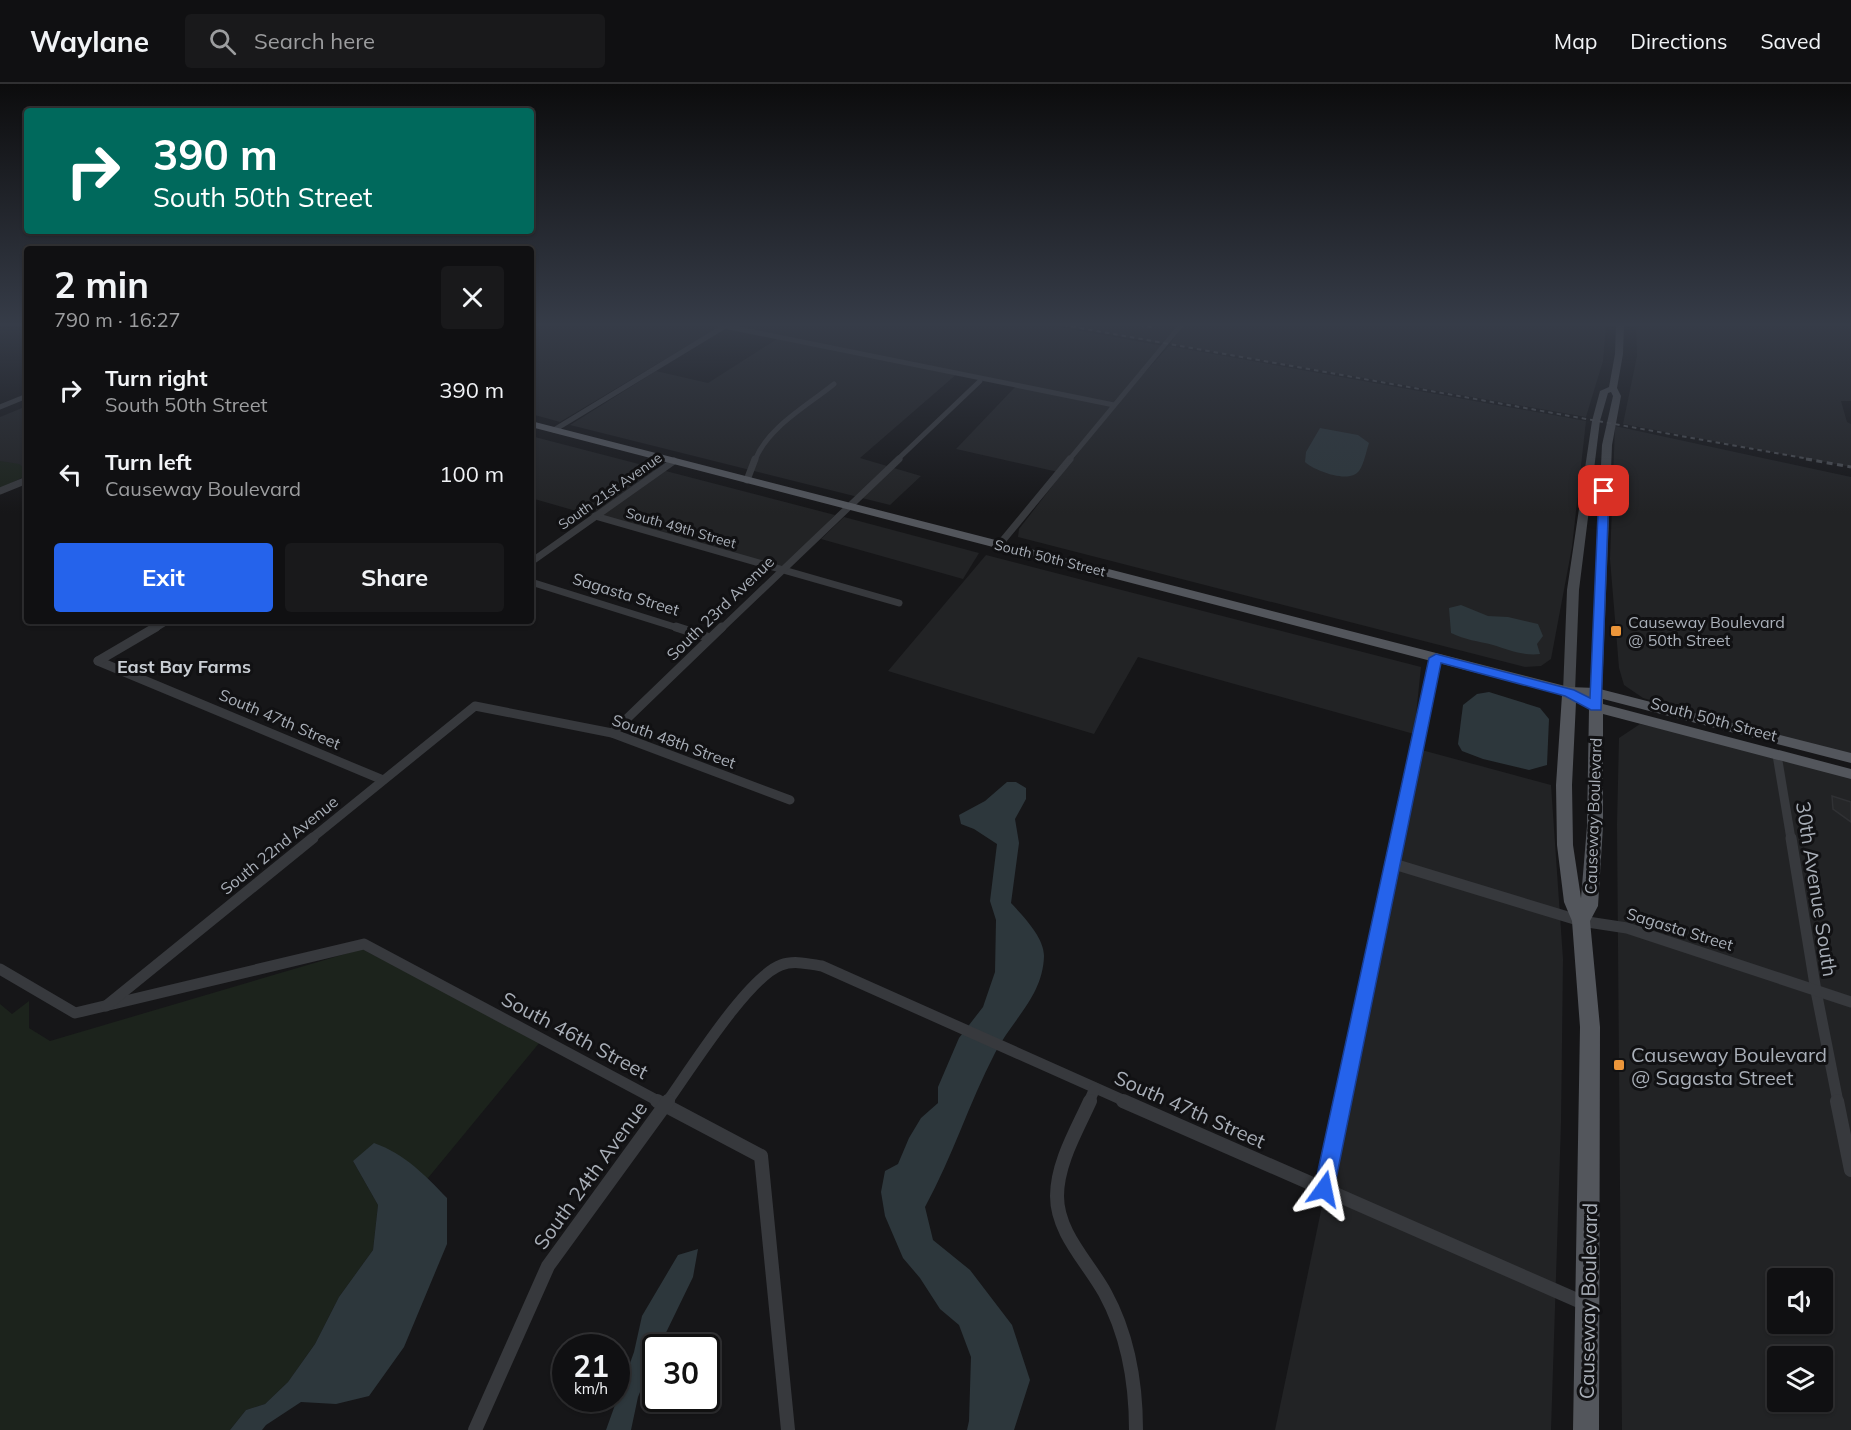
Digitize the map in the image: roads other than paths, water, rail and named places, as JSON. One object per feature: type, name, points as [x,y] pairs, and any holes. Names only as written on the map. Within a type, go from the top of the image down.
[{"type":"main road","name":"Causeway Boulevard","points":[[1581,921],[1589,906],[1595,826],[1596,700],[1602,528],[1607,445],[1617,396],[1613,388],[1604,391],[1596,421],[1573,590],[1564,785],[1565,845],[1573,902],[1581,921],[1590,1027],[1586,1430]]},
{"type":"main road","name":"South 50th Street","points":[[534,425],[1596,700],[1851,758]]},
{"type":"main road","points":[[1588,475],[1594,485],[1591,522],[1602,528]]},
{"type":"main road","name":"South 50th Street","points":[[1596,700],[1777,755],[1851,774]]},
{"type":"street","points":[[554,430],[622,388]]},
{"type":"street","points":[[747,480],[759,449],[772,433],[829,388]]},
{"type":"street","name":"South 23rd Avenue","points":[[612,733],[973,388]]},
{"type":"street","points":[[1029,388],[1114,405]]},
{"type":"street","points":[[999,545],[1128,388]]},
{"type":"street","points":[[0,409],[24,399]]},
{"type":"street","name":"South 21st Avenue","points":[[534,559],[674,461]]},
{"type":"street","points":[[0,491],[24,481]]},
{"type":"street","name":"South 49th Street","points":[[595,516],[899,603]]},
{"type":"street","name":"Sagasta Street","points":[[534,583],[710,638]]},
{"type":"street","name":"South 47th Street","points":[[162,624],[98,661],[383,780]]},
{"type":"street","points":[[1324,1189],[1436,658]]},
{"type":"street","name":"South 48th Street","points":[[475,706],[612,733],[790,800]]},
{"type":"street","name":"South 22nd Avenue","points":[[104,1008],[475,706]]},
{"type":"street","name":"30th Avenue South","points":[[1777,755],[1816,991],[1851,1170]]},
{"type":"street","name":"Sagasta Street","points":[[1394,864],[1581,921],[1627,928],[1851,1002]]},
{"type":"street","name":"South 46th Street","points":[[0,969],[75,1013],[104,1008],[364,944],[761,1156],[788,1430]]},
{"type":"street","name":"South 47th Street","points":[[775,966],[798,961],[822,966],[1588,1305]]},
{"type":"street","name":"South 24th Avenue","points":[[475,1430],[548,1266],[749,989],[775,966]]},
{"type":"street","points":[[1095,1088],[1062,1172],[1057,1195],[1061,1217],[1122,1328],[1137,1412],[1136,1430]]},
{"type":"railway","points":[[1413,388],[1815,460]]},
{"type":"railway","points":[[1806,459],[1851,467]]},
{"type":"place","name":"Causeway Boulevard @ 50th Street","points":[[1616,631]]},
{"type":"place","name":"Causeway Boulevard @ Sagasta Street","points":[[1619,1065]]},
{"type":"district","name":"East Bay Farms","points":[[184,666]]}]
